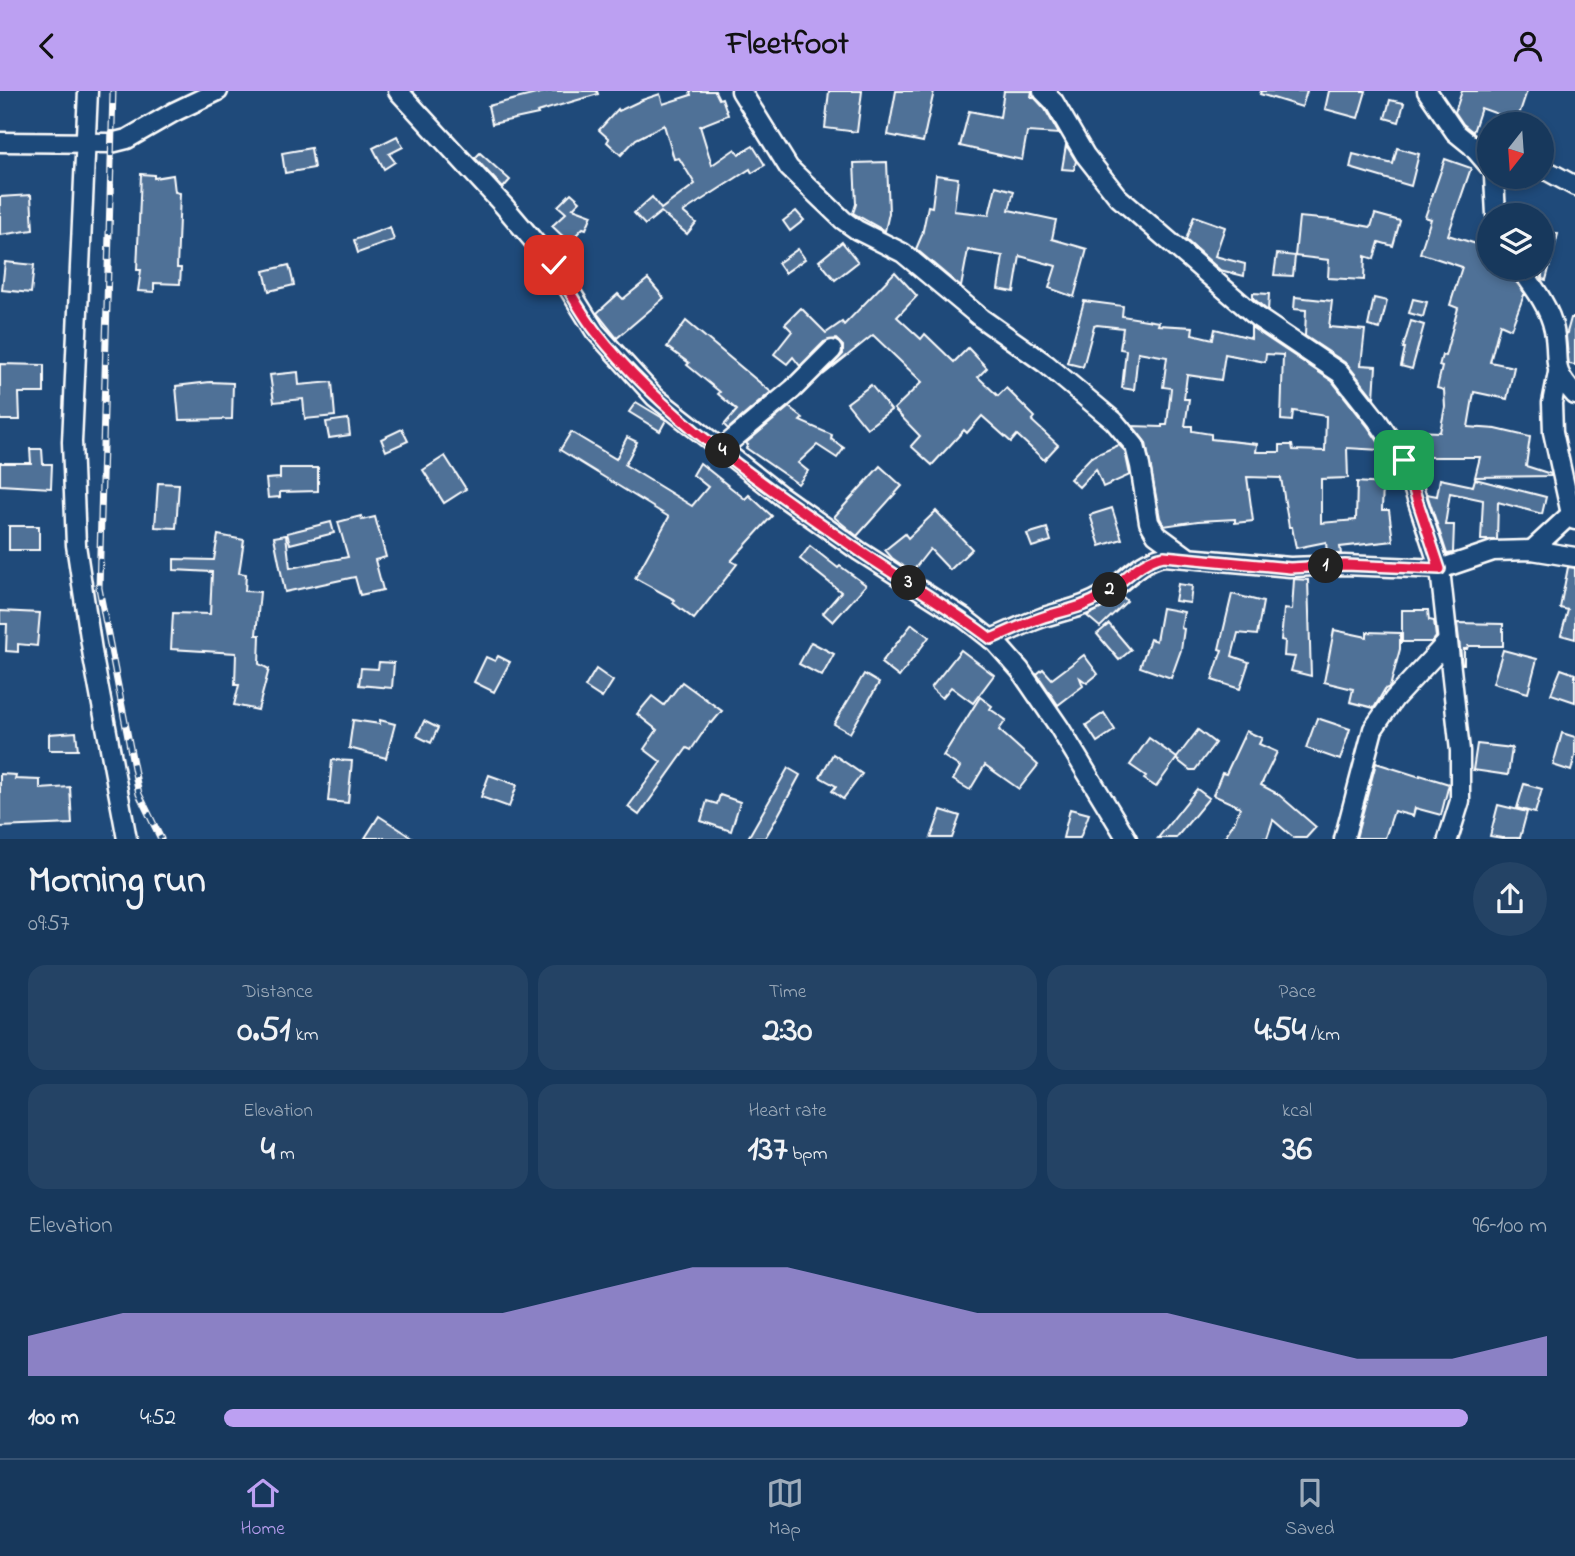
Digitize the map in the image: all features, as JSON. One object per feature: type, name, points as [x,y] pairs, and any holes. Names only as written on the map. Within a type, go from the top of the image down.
[{"type":"street","points":[[88,91],[72,442],[76,545],[93,657],[127,838]]},
{"type":"street","points":[[0,142],[111,143],[127,139],[218,91]]},
{"type":"street","points":[[398,91],[504,206],[554,265],[595,331],[655,397],[720,450],[848,543],[964,618],[991,639],[1032,686],[1127,838]]},
{"type":"street","points":[[741,91],[789,168],[844,220],[857,230],[903,253],[981,319],[1046,364],[1114,421],[1135,446],[1149,522],[1156,534],[1186,557]]},
{"type":"street","points":[[1043,91],[1054,102],[1085,155],[1118,197],[1257,317],[1340,373],[1404,460],[1440,569],[1460,751],[1460,801],[1448,838]]},
{"type":"street","points":[[1427,91],[1457,134],[1477,152]]},
{"type":"street","points":[[1457,134],[1477,139]]},
{"type":"street","points":[[1554,176],[1575,186]]},
{"type":"street","points":[[1527,280],[1554,330],[1558,373],[1552,403],[1553,432],[1573,517],[1532,550]]},
{"type":"street","points":[[720,450],[793,389],[832,350]]},
{"type":"street","points":[[1558,373],[1575,395]]},
{"type":"street","points":[[991,639],[1042,618],[1077,608],[1102,596],[1153,558],[1186,557],[1211,562],[1290,568],[1345,565],[1440,569],[1493,551],[1532,550],[1575,557]]},
{"type":"street","points":[[1344,838],[1373,729],[1394,699],[1447,642]]},
{"type":"building","points":[[548,91],[597,91],[598,94],[537,112],[538,114],[492,124],[488,106]]},
{"type":"building","points":[[690,91],[715,91],[719,99],[722,98],[728,115],[700,126],[712,165],[735,149],[739,154],[753,146],[765,165],[752,173],[750,169],[683,212],[696,223],[687,234],[661,212],[645,225],[634,213],[652,197],[661,209],[695,184],[679,158],[674,159],[664,125],[636,139],[621,155],[599,130],[618,109],[619,111],[660,94],[663,104],[691,95]]},
{"type":"building","points":[[829,91],[862,91],[857,132],[825,128]]},
{"type":"building","points":[[896,91],[934,91],[923,142],[888,135]]},
{"type":"building","points":[[1004,91],[1032,91],[1031,97],[1045,109],[1059,134],[1027,132],[1022,160],[960,146],[969,111],[1000,117]]},
{"type":"building","points":[[1261,91],[1307,91],[1302,107],[1260,94]]},
{"type":"building","points":[[1329,91],[1366,91],[1358,118],[1325,109]]},
{"type":"building","points":[[1462,91],[1527,91],[1520,112],[1492,112],[1481,108],[1477,112],[1473,132],[1455,112]]},
{"type":"building","points":[[1390,100],[1404,103],[1399,122],[1385,118]]},
{"type":"building","points":[[397,136],[403,147],[389,154],[395,162],[384,169],[373,148]]},
{"type":"building","points":[[1066,145],[1076,161],[1074,170],[1062,169]]},
{"type":"building","points":[[311,148],[314,168],[285,173],[282,153]]},
{"type":"building","points":[[1397,148],[1419,154],[1411,186],[1350,168],[1353,154],[1393,164]]},
{"type":"building","points":[[480,153],[510,180],[503,188],[475,158]]},
{"type":"building","points":[[1445,159],[1471,168],[1448,235],[1477,244],[1477,280],[1515,280],[1526,295],[1511,329],[1500,324],[1490,362],[1514,367],[1507,399],[1474,392],[1468,427],[1496,429],[1530,437],[1526,466],[1551,476],[1475,477],[1480,457],[1415,457],[1407,444],[1414,444],[1414,431],[1440,432],[1445,407],[1444,390],[1437,388],[1442,367],[1439,366],[1442,355],[1445,356],[1458,308],[1450,305],[1462,267],[1420,253],[1431,219],[1425,217]]},
{"type":"building","points":[[887,162],[889,213],[885,231],[853,213],[856,204],[854,163]]},
{"type":"building","points":[[141,174],[154,175],[154,178],[173,175],[175,192],[180,193],[177,268],[181,268],[180,284],[154,283],[154,292],[138,291],[141,270],[137,270]]},
{"type":"building","points":[[936,175],[958,178],[954,211],[989,215],[996,186],[1014,191],[1009,210],[1056,220],[1052,239],[1087,249],[1074,297],[1049,288],[1056,266],[1020,256],[1014,292],[998,289],[1003,256],[968,250],[961,287],[916,249],[928,206],[932,207]]},
{"type":"building","points":[[571,193],[580,201],[573,208],[592,215],[586,229],[583,228],[569,242],[552,226],[566,213],[558,206]]},
{"type":"building","points":[[31,195],[33,230],[0,235],[0,197]]},
{"type":"building","points":[[796,211],[804,220],[790,231],[783,221]]},
{"type":"building","points":[[1375,214],[1400,221],[1393,246],[1379,242],[1374,259],[1365,256],[1364,280],[1328,278],[1329,260],[1295,256],[1299,217],[1371,227]]},
{"type":"building","points":[[1194,216],[1225,227],[1215,256],[1245,264],[1244,276],[1220,270],[1186,240]]},
{"type":"building","points":[[390,227],[394,240],[358,253],[354,240]]},
{"type":"building","points":[[1554,233],[1558,234],[1554,249]]},
{"type":"building","points":[[842,242],[858,262],[835,280],[819,261]]},
{"type":"building","points":[[798,249],[805,259],[785,273],[778,263]]},
{"type":"building","points":[[1277,254],[1295,256],[1293,276],[1274,275]]},
{"type":"building","points":[[5,262],[34,265],[31,293],[2,290]]},
{"type":"building","points":[[289,265],[294,285],[269,291],[264,271]]},
{"type":"building","points":[[895,272],[917,296],[897,317],[921,339],[925,334],[954,362],[968,348],[987,368],[978,377],[998,396],[1006,388],[1035,417],[1032,421],[1058,445],[1044,460],[1017,435],[1011,442],[982,416],[967,433],[964,430],[932,465],[911,446],[920,436],[894,409],[922,382],[873,335],[823,375],[843,354],[843,346],[836,339],[824,342],[800,366],[793,357],[787,364],[774,354],[792,331],[785,324],[801,308],[826,333],[842,322],[844,325]]},
{"type":"building","points":[[648,279],[664,298],[617,338],[597,313],[618,294],[623,299]]},
{"type":"building","points":[[1253,293],[1269,294],[1268,311],[1253,298]]},
{"type":"building","points":[[1295,297],[1332,301],[1329,327],[1365,330],[1361,365],[1376,366],[1374,398],[1347,364],[1305,336],[1306,310],[1294,309]]},
{"type":"building","points":[[1374,298],[1387,301],[1380,329],[1368,326]]},
{"type":"building","points":[[1413,299],[1427,302],[1423,317],[1409,313]]},
{"type":"building","points":[[1084,301],[1123,306],[1122,316],[1159,322],[1158,325],[1193,327],[1192,334],[1213,339],[1215,329],[1251,338],[1251,327],[1332,381],[1379,443],[1380,450],[1347,448],[1348,478],[1321,479],[1321,523],[1356,520],[1357,482],[1383,484],[1382,510],[1389,510],[1393,541],[1340,547],[1341,554],[1327,554],[1326,542],[1296,548],[1292,527],[1289,527],[1281,478],[1247,477],[1253,521],[1198,521],[1164,526],[1160,518],[1146,443],[1133,426],[1167,425],[1171,388],[1163,387],[1167,357],[1138,352],[1134,390],[1122,388],[1126,350],[1120,349],[1123,328],[1097,325],[1094,326],[1083,367],[1067,363]],"holes":[[[1225,354],[1265,362],[1266,354],[1283,355],[1281,420],[1292,421],[1293,411],[1326,416],[1325,451],[1293,450],[1292,445],[1280,445],[1280,452],[1256,452],[1257,444],[1211,439],[1211,434],[1192,431],[1192,426],[1185,426],[1189,399],[1184,399],[1187,375],[1221,380]]]},
{"type":"building","points":[[1571,318],[1575,318],[1575,365],[1569,364],[1566,336]]},
{"type":"building","points":[[686,321],[771,392],[728,429],[724,425],[737,410],[687,365],[689,363],[667,347]]},
{"type":"building","points":[[1411,321],[1424,325],[1412,369],[1401,366]]},
{"type":"building","points":[[0,364],[44,365],[44,393],[19,393],[20,420],[0,420]]},
{"type":"building","points":[[298,372],[299,385],[332,382],[335,416],[305,419],[303,399],[274,402],[270,375]]},
{"type":"building","points":[[210,382],[233,383],[232,419],[179,420],[176,386]]},
{"type":"building","points":[[871,385],[891,410],[867,428],[847,403]]},
{"type":"building","points":[[636,402],[666,420],[660,431],[629,412]]},
{"type":"building","points":[[789,407],[803,418],[800,421],[832,435],[831,439],[844,448],[837,458],[817,445],[798,463],[808,471],[798,484],[746,448],[746,443]]},
{"type":"building","points":[[348,419],[350,435],[329,438],[326,422]]},
{"type":"building","points":[[402,429],[408,441],[386,451],[381,439]]},
{"type":"building","points":[[571,432],[616,459],[627,437],[637,442],[625,465],[692,506],[708,487],[693,475],[700,463],[745,499],[749,495],[772,516],[731,561],[737,564],[694,619],[673,603],[675,600],[635,578],[669,517],[560,450]]},
{"type":"building","points":[[1119,445],[1125,451],[1130,475],[1103,487],[1096,469],[1079,487],[1070,479],[1091,457]]},
{"type":"building","points":[[30,449],[42,449],[43,464],[52,464],[51,488],[0,485],[0,463],[31,463]]},
{"type":"building","points":[[445,456],[466,489],[444,503],[423,470]]},
{"type":"building","points":[[880,466],[902,486],[857,536],[834,517]]},
{"type":"building","points":[[280,468],[318,468],[318,491],[280,492],[280,497],[268,498],[266,479],[280,478]]},
{"type":"building","points":[[1440,479],[1473,486],[1475,479],[1546,497],[1542,514],[1498,502],[1497,540],[1481,540],[1483,500],[1450,493],[1445,525],[1454,525],[1453,553],[1447,554],[1427,494],[1437,496]]},
{"type":"building","points":[[158,483],[179,484],[176,528],[155,527]]},
{"type":"building","points":[[1112,508],[1122,539],[1100,546],[1090,515]]},
{"type":"building","points":[[936,511],[972,549],[950,570],[930,549],[912,572],[885,550],[905,534],[908,538]]},
{"type":"building","points":[[361,516],[362,520],[375,517],[386,557],[375,560],[383,590],[360,595],[355,577],[285,592],[274,537],[286,535],[290,568],[348,557],[338,522]]},
{"type":"building","points":[[331,522],[334,533],[290,544],[287,533]]},
{"type":"building","points":[[9,526],[39,526],[39,550],[9,550]]},
{"type":"building","points":[[1047,528],[1051,541],[1032,547],[1027,534]]},
{"type":"building","points":[[218,535],[244,540],[239,573],[246,574],[245,591],[260,592],[256,635],[260,635],[259,664],[269,669],[258,710],[234,705],[239,685],[235,685],[236,653],[171,649],[173,613],[210,614],[212,572],[174,570],[174,559],[214,560]]},
{"type":"building","points":[[810,546],[866,585],[833,622],[823,613],[841,592],[800,559]]},
{"type":"building","points":[[1568,567],[1575,568],[1575,639],[1561,635],[1568,610],[1560,608]]},
{"type":"building","points":[[1294,579],[1308,580],[1311,676],[1291,671],[1295,657],[1284,656],[1285,641],[1281,640],[1284,609],[1292,610]]},
{"type":"building","points":[[1178,584],[1192,586],[1190,603],[1175,601]]},
{"type":"building","points":[[1232,594],[1263,602],[1257,635],[1238,633],[1232,656],[1249,662],[1240,689],[1212,680],[1222,650],[1219,649]]},
{"type":"building","points":[[1122,596],[1127,601],[1100,627],[1087,616]]},
{"type":"building","points":[[1162,608],[1184,612],[1181,650],[1171,678],[1140,667],[1150,639],[1156,641]]},
{"type":"building","points":[[1402,610],[1428,610],[1429,620],[1434,621],[1436,637],[1432,642],[1402,642]]},
{"type":"building","points":[[0,611],[40,613],[37,646],[18,644],[18,652],[6,651],[7,624],[0,624]]},
{"type":"building","points":[[1457,623],[1503,624],[1503,646],[1468,646],[1464,649],[1462,664]]},
{"type":"building","points":[[912,624],[929,637],[899,677],[881,663]]},
{"type":"building","points":[[1109,624],[1131,650],[1119,660],[1097,634]]},
{"type":"building","points":[[1334,630],[1367,637],[1367,632],[1400,633],[1400,649],[1390,687],[1385,689],[1374,708],[1350,702],[1353,689],[1324,682]]},
{"type":"building","points":[[811,642],[834,654],[822,676],[799,664]]},
{"type":"building","points":[[961,650],[994,675],[973,703],[951,687],[942,698],[931,688]]},
{"type":"building","points":[[1503,650],[1537,659],[1528,693],[1493,683]]},
{"type":"building","points":[[1084,655],[1098,674],[1087,683],[1080,678],[1083,686],[1058,705],[1037,674],[1043,669],[1052,679]]},
{"type":"building","points":[[498,656],[510,662],[494,692],[474,682],[486,657],[495,661]]},
{"type":"building","points":[[379,662],[394,663],[392,688],[359,685],[361,668],[378,669]]},
{"type":"building","points":[[596,669],[613,681],[602,698],[585,687]]},
{"type":"building","points":[[1561,669],[1575,674],[1575,702],[1551,694]]},
{"type":"building","points":[[864,674],[879,683],[850,733],[834,724]]},
{"type":"building","points":[[682,682],[722,711],[710,722],[691,750],[687,748],[639,815],[628,807],[661,762],[644,749],[657,730],[637,714],[652,696],[664,705]]},
{"type":"building","points":[[980,697],[992,706],[990,709],[1006,720],[999,730],[1038,765],[1019,789],[985,765],[970,790],[953,780],[960,767],[943,756]]},
{"type":"building","points":[[1104,713],[1115,730],[1097,742],[1086,725]]},
{"type":"building","points":[[1317,718],[1350,729],[1340,760],[1306,748]]},
{"type":"building","points":[[353,720],[380,724],[380,720],[395,724],[386,758],[349,748]]},
{"type":"building","points":[[424,721],[438,728],[431,743],[417,736]]},
{"type":"building","points":[[1198,730],[1215,743],[1195,770],[1190,770],[1176,759]]},
{"type":"building","points":[[1246,731],[1262,738],[1259,744],[1277,752],[1261,785],[1278,794],[1316,827],[1306,838],[1294,838],[1273,820],[1267,838],[1224,838],[1240,807],[1213,795]]},
{"type":"building","points":[[76,732],[78,750],[49,750],[49,734]]},
{"type":"building","points":[[1562,733],[1575,737],[1575,756],[1571,771],[1553,765]]},
{"type":"building","points":[[1149,738],[1177,758],[1156,787],[1130,765]]},
{"type":"building","points":[[1477,744],[1512,748],[1508,775],[1473,770]]},
{"type":"building","points":[[833,754],[862,774],[843,799],[832,791],[836,786],[820,777]]},
{"type":"building","points":[[332,760],[352,761],[348,803],[328,801]]},
{"type":"building","points":[[1376,763],[1449,784],[1441,815],[1415,808],[1413,816],[1394,811],[1385,838],[1356,838]]},
{"type":"building","points":[[788,768],[800,775],[775,821],[765,838],[748,838]]},
{"type":"building","points":[[0,774],[16,775],[15,779],[40,780],[40,789],[70,787],[72,824],[0,827]]},
{"type":"building","points":[[489,775],[517,785],[509,807],[481,797]]},
{"type":"building","points":[[1524,784],[1542,789],[1535,813],[1517,808]]},
{"type":"building","points":[[1197,789],[1209,798],[1176,838],[1158,838]]},
{"type":"building","points":[[720,795],[740,802],[731,831],[701,821],[707,801],[717,804]]},
{"type":"building","points":[[1498,805],[1527,812],[1520,838],[1490,836]]},
{"type":"building","points":[[1070,809],[1089,814],[1080,838],[1063,838]]},
{"type":"building","points":[[941,810],[960,816],[952,838],[931,838]]},
{"type":"building","points":[[379,816],[413,838],[365,838]]},
{"type":"railway","points":[[113,91],[99,588],[139,794],[161,839]]},
{"type":"route","points":[[554,265],[595,331],[655,397],[780,495],[859,551],[964,618],[991,639],[1042,618],[1077,608],[1102,596],[1141,565],[1153,558],[1164,556],[1290,568],[1345,565],[1440,569],[1404,460]]}]
